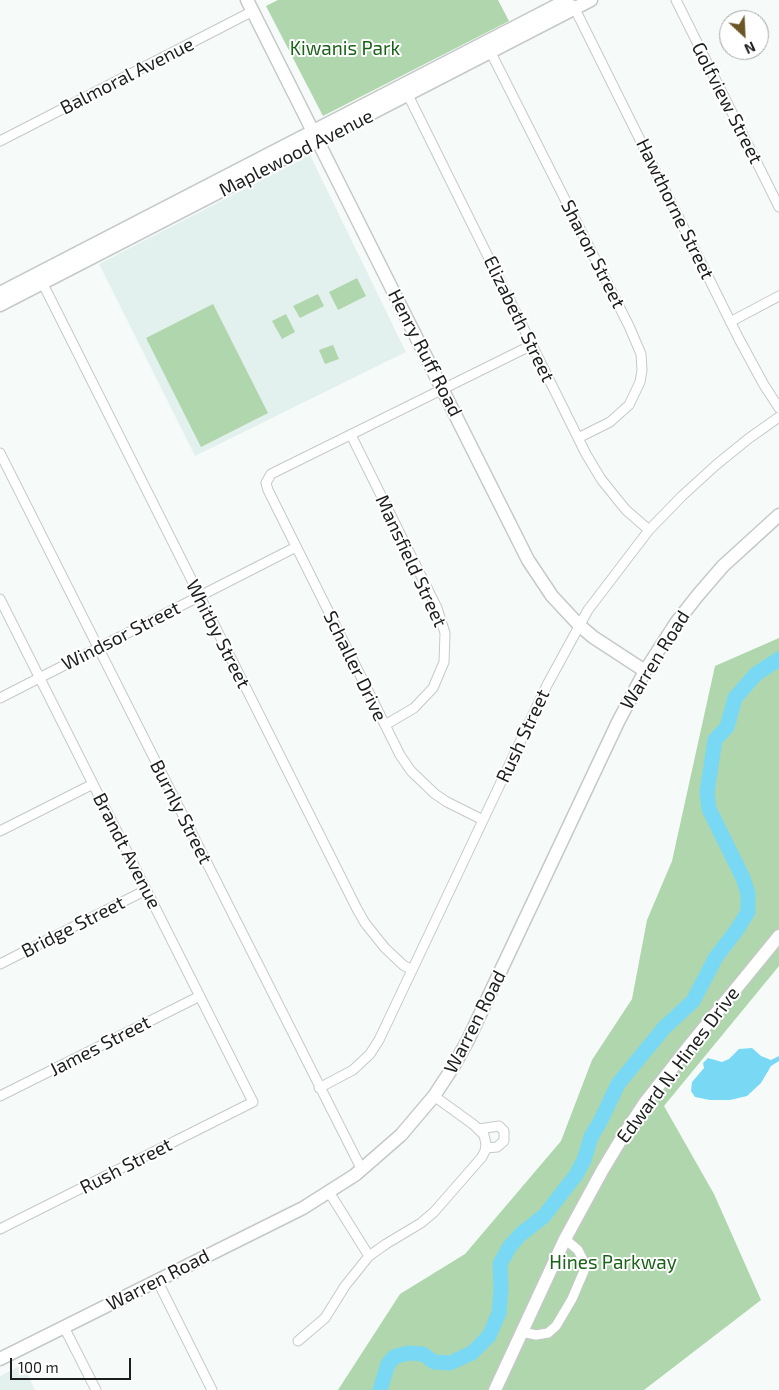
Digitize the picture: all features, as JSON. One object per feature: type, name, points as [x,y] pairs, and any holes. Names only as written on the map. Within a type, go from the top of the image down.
[{"type":"street","name":"Maplewood Avenue","points":[[0,293],[40,278],[571,3],[591,0]]},
{"type":"street","name":"Golfview Street","points":[[676,0],[779,207]]},
{"type":"street","name":"Hawthorne Street","points":[[571,3],[730,322],[779,408]]},
{"type":"street","name":"Henry Ruff Road","points":[[250,6],[444,389],[522,551],[548,591],[579,625],[593,637],[645,671]]},
{"type":"street","name":"Balmoral Avenue","points":[[0,142],[250,6]]},
{"type":"street","name":"Sharon Street","points":[[488,47],[629,326],[641,354],[642,370],[640,382],[629,405],[610,422],[578,438]]},
{"type":"street","name":"Elizabeth Street","points":[[405,90],[593,466],[626,510],[649,530]]},
{"type":"street","name":"Maplewood Avenue","points":[[0,305],[40,278]]},
{"type":"street","name":"Whitby Street","points":[[40,278],[357,909],[365,923],[385,948],[403,965],[412,970]]},
{"type":"street","points":[[730,322],[779,296]]},
{"type":"street","points":[[351,435],[532,345]]},
{"type":"street","name":"Rush Street","points":[[319,1088],[353,1070],[370,1054],[379,1040],[547,685],[579,625],[597,597],[649,530],[716,464],[779,416]]},
{"type":"street","name":"Schaller Drive","points":[[351,435],[271,474],[267,480],[268,490],[400,755],[423,783],[447,802],[483,820]]},
{"type":"street","name":"Mansfield Street","points":[[351,435],[437,608],[445,633],[444,662],[433,688],[414,708],[385,725]]},
{"type":"street","name":"Burnly Street","points":[[0,453],[362,1170]]},
{"type":"street","name":"Warren Road","points":[[0,1359],[303,1208],[362,1170],[401,1135],[434,1096],[468,1040],[618,722],[645,671],[676,623],[698,595],[723,566],[779,515]]},
{"type":"street","name":"Windsor Street","points":[[0,698],[296,548]]},
{"type":"street","name":"Brandt Avenue","points":[[0,599],[253,1102]]},
{"type":"street","points":[[0,831],[93,784]]},
{"type":"street","name":"Bridge Street","points":[[0,964],[146,890]]},
{"type":"street","name":"Edward N. Hines Drive","points":[[495,1390],[565,1239],[602,1172],[644,1104],[779,936]]},
{"type":"street","name":"James Street","points":[[0,1096],[200,996]]},
{"type":"street","points":[[298,1341],[325,1318],[369,1256],[421,1223],[434,1212],[482,1157],[486,1148],[484,1135],[434,1096]]},
{"type":"street","name":"Rush Street","points":[[0,1229],[253,1102]]},
{"type":"street","points":[[478,1129],[498,1126],[504,1131],[504,1140],[497,1147],[486,1148]]},
{"type":"street","points":[[329,1192],[369,1256]]},
{"type":"street","points":[[522,1332],[536,1335],[548,1333],[556,1326],[572,1299],[584,1270],[584,1260],[578,1250],[565,1239]]},
{"type":"street","points":[[157,1280],[212,1390]]},
{"type":"street","points":[[64,1327],[96,1390]]},
{"type":"shaded area","points":[[310,155],[406,352],[195,456],[99,264]]},
{"type":"shaded area","points":[[23,1364],[35,1390],[0,1390],[0,1376]]},
{"type":"green space","name":"Kiwanis Park","points":[[278,0],[498,0],[509,21],[323,116],[266,6]]},
{"type":"green space","points":[[357,278],[366,296],[338,310],[329,292]]},
{"type":"green space","points":[[318,294],[324,306],[300,318],[293,306]]},
{"type":"green space","points":[[213,304],[268,413],[201,447],[146,338]]},
{"type":"green space","points":[[286,314],[295,332],[282,339],[272,321]]},
{"type":"green space","points":[[333,345],[339,359],[325,364],[319,350]]},
{"type":"green space","name":"Hines Parkway","points":[[779,638],[779,966],[664,1106],[714,1194],[761,1300],[644,1390],[338,1390],[400,1294],[465,1254],[561,1141],[592,1060],[632,999],[647,920],[672,861],[715,666]]},
{"type":"water","points":[[752,1048],[761,1056],[771,1060],[779,1056],[779,1061],[771,1066],[761,1083],[747,1096],[730,1100],[710,1100],[695,1097],[691,1091],[692,1082],[704,1068],[703,1063],[708,1058],[722,1062],[729,1059],[739,1049]]},
{"type":"waterway","points":[[380,1390],[388,1364],[394,1357],[408,1353],[423,1354],[434,1362],[450,1363],[472,1353],[489,1336],[499,1313],[501,1289],[500,1264],[510,1246],[521,1234],[544,1216],[576,1175],[584,1160],[591,1137],[618,1084],[664,1028],[693,1001],[716,957],[748,912],[748,894],[743,878],[709,809],[707,792],[715,740],[727,727],[735,698],[756,674],[779,659]]}]
